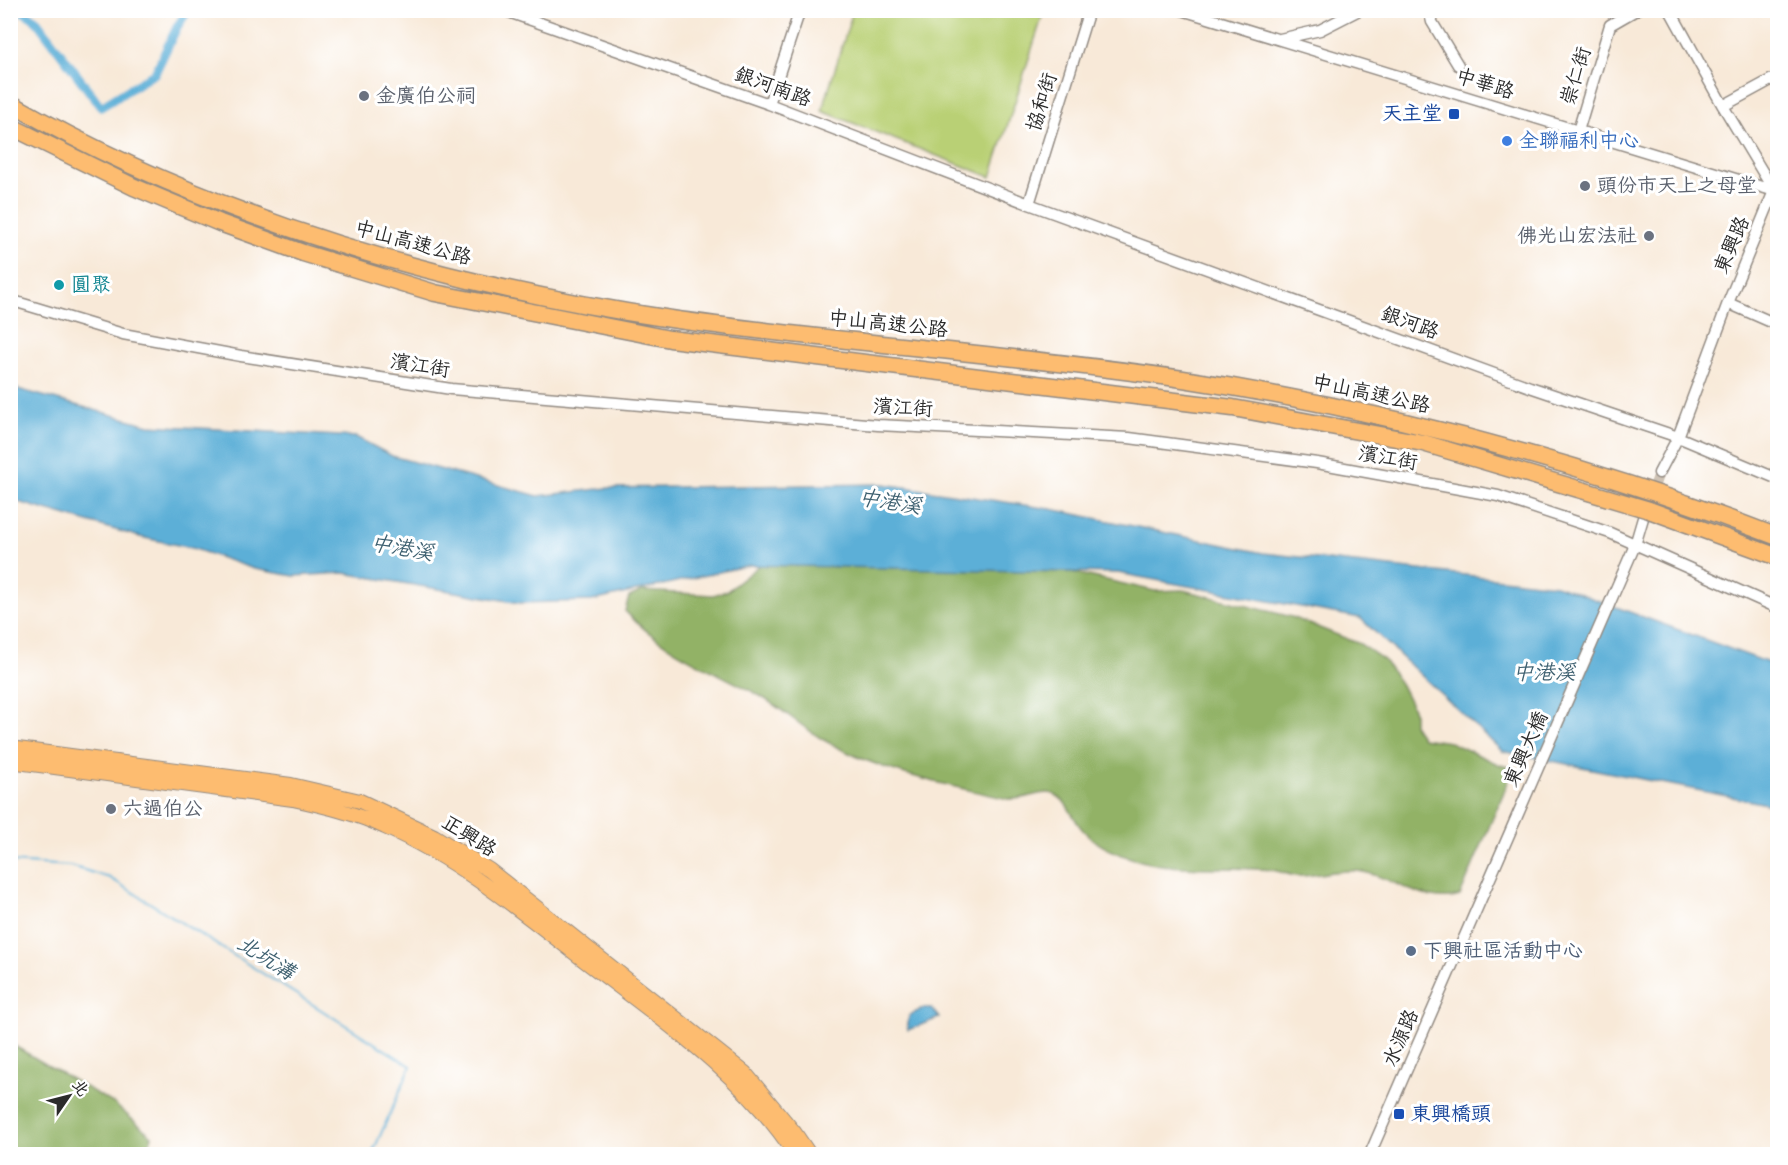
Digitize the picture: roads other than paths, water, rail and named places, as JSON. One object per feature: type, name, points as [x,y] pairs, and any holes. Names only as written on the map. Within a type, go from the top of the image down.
[{"type":"highway","name":"中山高速公路","points":[[10,103],[150,173],[257,217],[343,246],[457,278],[526,293],[668,318],[1183,379],[1302,400],[1520,450],[1666,496],[1778,537]]},
{"type":"highway","name":"中山高速公路","points":[[10,126],[124,182],[220,223],[325,261],[435,292],[670,339],[1149,397],[1317,422],[1423,443],[1564,483],[1649,510],[1778,557]]},
{"type":"main road","name":"正興路","points":[[10,748],[291,785],[360,801],[434,836],[489,870],[745,1073],[795,1132],[809,1155]]},
{"type":"main road","name":"正興路","points":[[10,761],[293,799],[340,809],[395,832],[444,857],[516,907],[660,1018],[734,1079],[779,1130],[795,1155]]},
{"type":"street","name":"銀河南路","points":[[503,10],[769,104],[1029,204]]},
{"type":"street","points":[[769,104],[800,10]]},
{"type":"street","name":"協和街","points":[[1029,204],[1089,10]]},
{"type":"street","name":"中華路","points":[[1182,10],[1776,191]]},
{"type":"street","points":[[1274,39],[1320,30],[1359,10]]},
{"type":"street","points":[[1429,10],[1432,22],[1458,65]]},
{"type":"street","name":"崇仁街","points":[[1578,131],[1610,25],[1636,10]]},
{"type":"street","points":[[1670,10],[1723,106],[1776,191]]},
{"type":"street","points":[[1723,106],[1778,76]]},
{"type":"street","name":"東興路","points":[[1659,473],[1678,437],[1728,303],[1776,191]]},
{"type":"street","name":"銀河路","points":[[1029,204],[1604,413],[1678,437],[1778,479]]},
{"type":"street","name":"濱江街","points":[[10,300],[123,334],[241,356],[452,389],[878,425],[1129,438],[1317,463],[1498,496],[1635,544],[1778,608]]},
{"type":"street","points":[[1728,303],[1778,325]]},
{"type":"street","name":"東興大橋","points":[[1464,934],[1635,544],[1643,518]]},
{"type":"street","name":"水源路","points":[[1370,1155],[1464,934]]},
{"type":"water","name":"中港溪","points":[[10,387],[149,425],[356,437],[392,456],[538,496],[607,488],[884,484],[1051,509],[1263,553],[1556,585],[1777,666],[1777,806],[1502,751],[1360,618],[1118,573],[750,565],[592,601],[520,603],[344,573],[294,576],[254,569],[192,548],[140,537],[11,500]]},
{"type":"water","points":[[924,1008],[931,1008],[939,1018],[908,1030],[907,1023],[910,1015]]},
{"type":"waterway","points":[[20,10],[35,19],[101,107],[155,73],[177,27],[188,10]]},
{"type":"waterway","name":"北坑溝","points":[[10,862],[71,866],[110,878],[411,1066],[372,1154]]},
{"type":"tunnel","points":[[1644,515],[1659,473]]},
{"type":"place","name":"金廣伯公祠","points":[[364,96]]},
{"type":"place","name":"天主堂","points":[[1454,114]]},
{"type":"place","name":"全聯福利中心","points":[[1507,141]]},
{"type":"place","name":"頭份市天上之母堂","points":[[1585,186]]},
{"type":"place","name":"佛光山宏法社","points":[[1649,236]]},
{"type":"place","name":"圓聚","points":[[59,285]]},
{"type":"place","name":"六過伯公","points":[[111,809]]},
{"type":"place","name":"下興社區活動中心","points":[[1411,951]]},
{"type":"place","name":"東興橋頭","points":[[1399,1114]]}]
